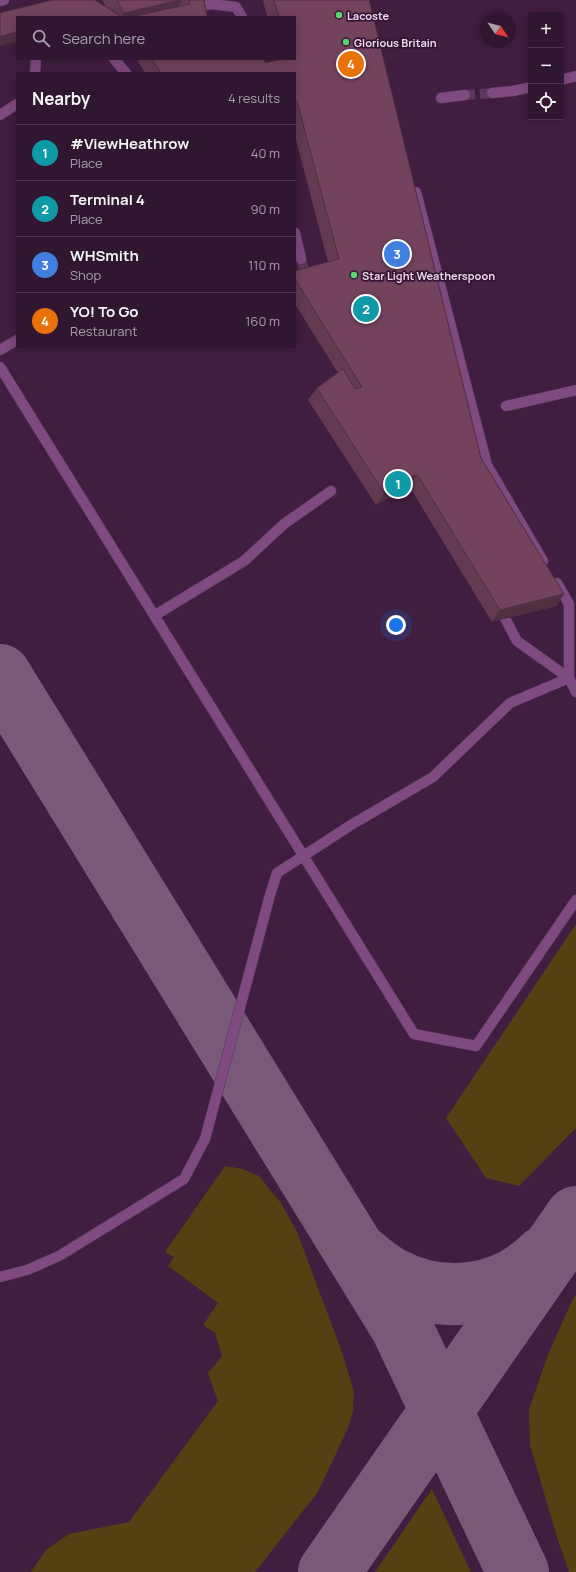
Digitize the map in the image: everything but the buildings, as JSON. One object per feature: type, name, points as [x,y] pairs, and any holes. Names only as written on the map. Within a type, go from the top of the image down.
[{"type":"lane","points":[[0,1],[4,0]]},
{"type":"lane","points":[[189,10],[210,4],[236,7],[241,16]]},
{"type":"lane","points":[[35,72],[36,60]]},
{"type":"lane","points":[[115,60],[125,72]]},
{"type":"lane","points":[[564,79],[576,76]]},
{"type":"lane","points":[[492,93],[513,91],[528,87]]},
{"type":"lane","points":[[441,98],[465,95]]},
{"type":"lane","points":[[0,115],[16,105]]},
{"type":"lane","points":[[413,183],[487,465],[569,604],[573,674],[576,692]]},
{"type":"lane","points":[[296,237],[301,259]]},
{"type":"lane","points":[[0,350],[16,341]]},
{"type":"lane","points":[[0,367],[414,1034],[476,1046],[576,900]]},
{"type":"lane","points":[[506,406],[576,390]]},
{"type":"lane","points":[[157,614],[244,561],[284,524],[331,491]]},
{"type":"lane","points":[[505,618],[517,641],[573,674]]},
{"type":"lane","points":[[0,1277],[27,1270],[59,1256],[184,1179],[205,1139],[270,895],[277,874],[351,826],[433,777],[510,703],[573,674]]},
{"type":"shaded area","points":[[576,924],[576,1128],[519,1186],[486,1178],[446,1118]]},
{"type":"shaded area","points":[[225,1166],[243,1169],[259,1176],[281,1203],[297,1232],[342,1352],[354,1392],[353,1411],[348,1428],[318,1492],[255,1572],[31,1572],[46,1550],[69,1534],[129,1522],[218,1401],[208,1373],[222,1356],[215,1333],[203,1325],[218,1303],[168,1266],[174,1257],[165,1252]]},
{"type":"shaded area","points":[[576,1294],[576,1572],[569,1572],[530,1445],[529,1410],[547,1357]]},
{"type":"shaded area","points":[[432,1489],[471,1572],[375,1572]]},
{"type":"taxiway","points":[[0,675],[401,1326],[518,1572]]},
{"type":"taxiway","points":[[329,1572],[576,1217]]},
{"type":"taxiway","points":[[356,1252],[378,1270],[393,1279],[412,1287],[432,1292],[452,1294],[472,1293],[511,1281],[544,1257]]},
{"type":"tunnel","points":[[465,95],[492,93]]},
{"type":"tunnel","points":[[301,259],[307,281]]},
{"type":"place","name":"Lacoste","points":[[339,15]]},
{"type":"place","name":"Glorious Britain","points":[[346,42]]},
{"type":"place","name":"YO! To Go","points":[[351,64]]},
{"type":"place","name":"WHSmith","points":[[397,254]]},
{"type":"place","name":"Star Light Weatherspoon","points":[[354,275]]},
{"type":"place","name":"Terminal 4","points":[[366,309]]},
{"type":"place","name":"#ViewHeathrow","points":[[398,484]]}]
